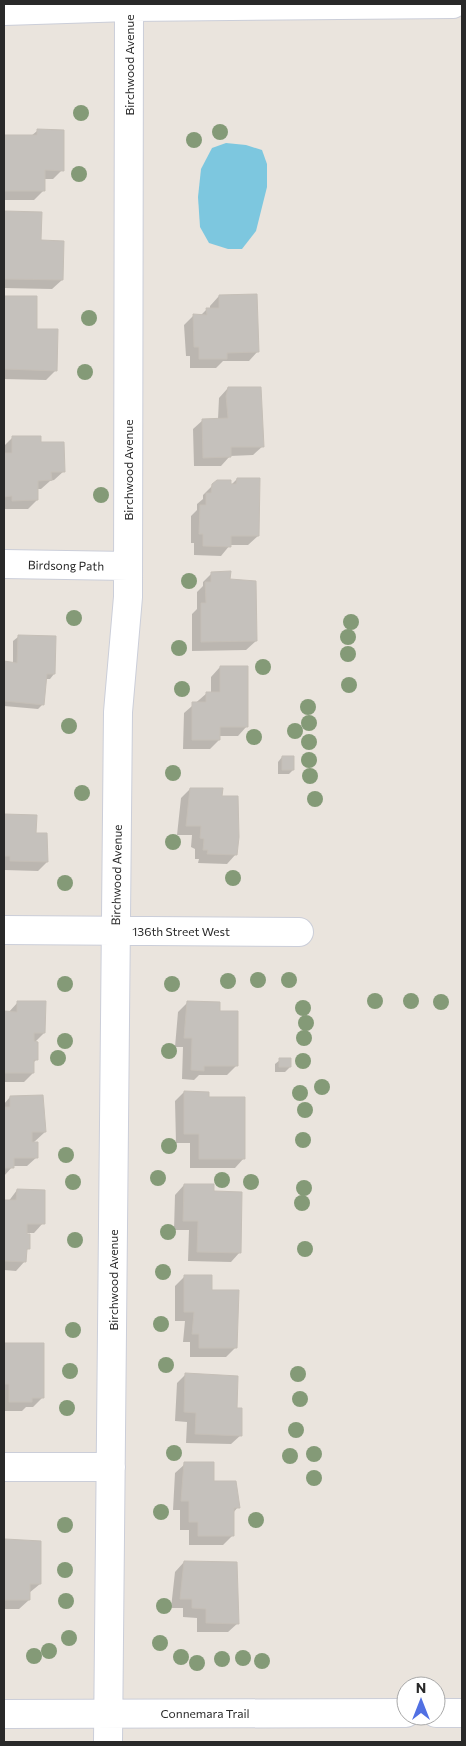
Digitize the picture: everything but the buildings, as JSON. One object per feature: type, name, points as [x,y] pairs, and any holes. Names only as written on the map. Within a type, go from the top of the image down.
[{"type":"street","points":[[4,11],[129,7],[453,4]]},
{"type":"street","name":"Birchwood Avenue","points":[[108,1742],[118,712],[119,686],[126,632],[128,566],[129,7]]},
{"type":"street","name":"Birdsong Path","points":[[4,564],[128,566]]},
{"type":"street","name":"136th Street West","points":[[4,930],[299,932]]},
{"type":"street","points":[[4,1467],[112,1467]]},
{"type":"street","name":"Connemara Trail","points":[[4,1714],[396,1713]]},
{"type":"street","points":[[446,1713],[462,1713]]},
{"type":"water","points":[[226,143],[246,145],[262,150],[267,164],[267,187],[256,231],[242,249],[228,249],[209,243],[200,227],[198,197],[201,169],[212,148]]}]
